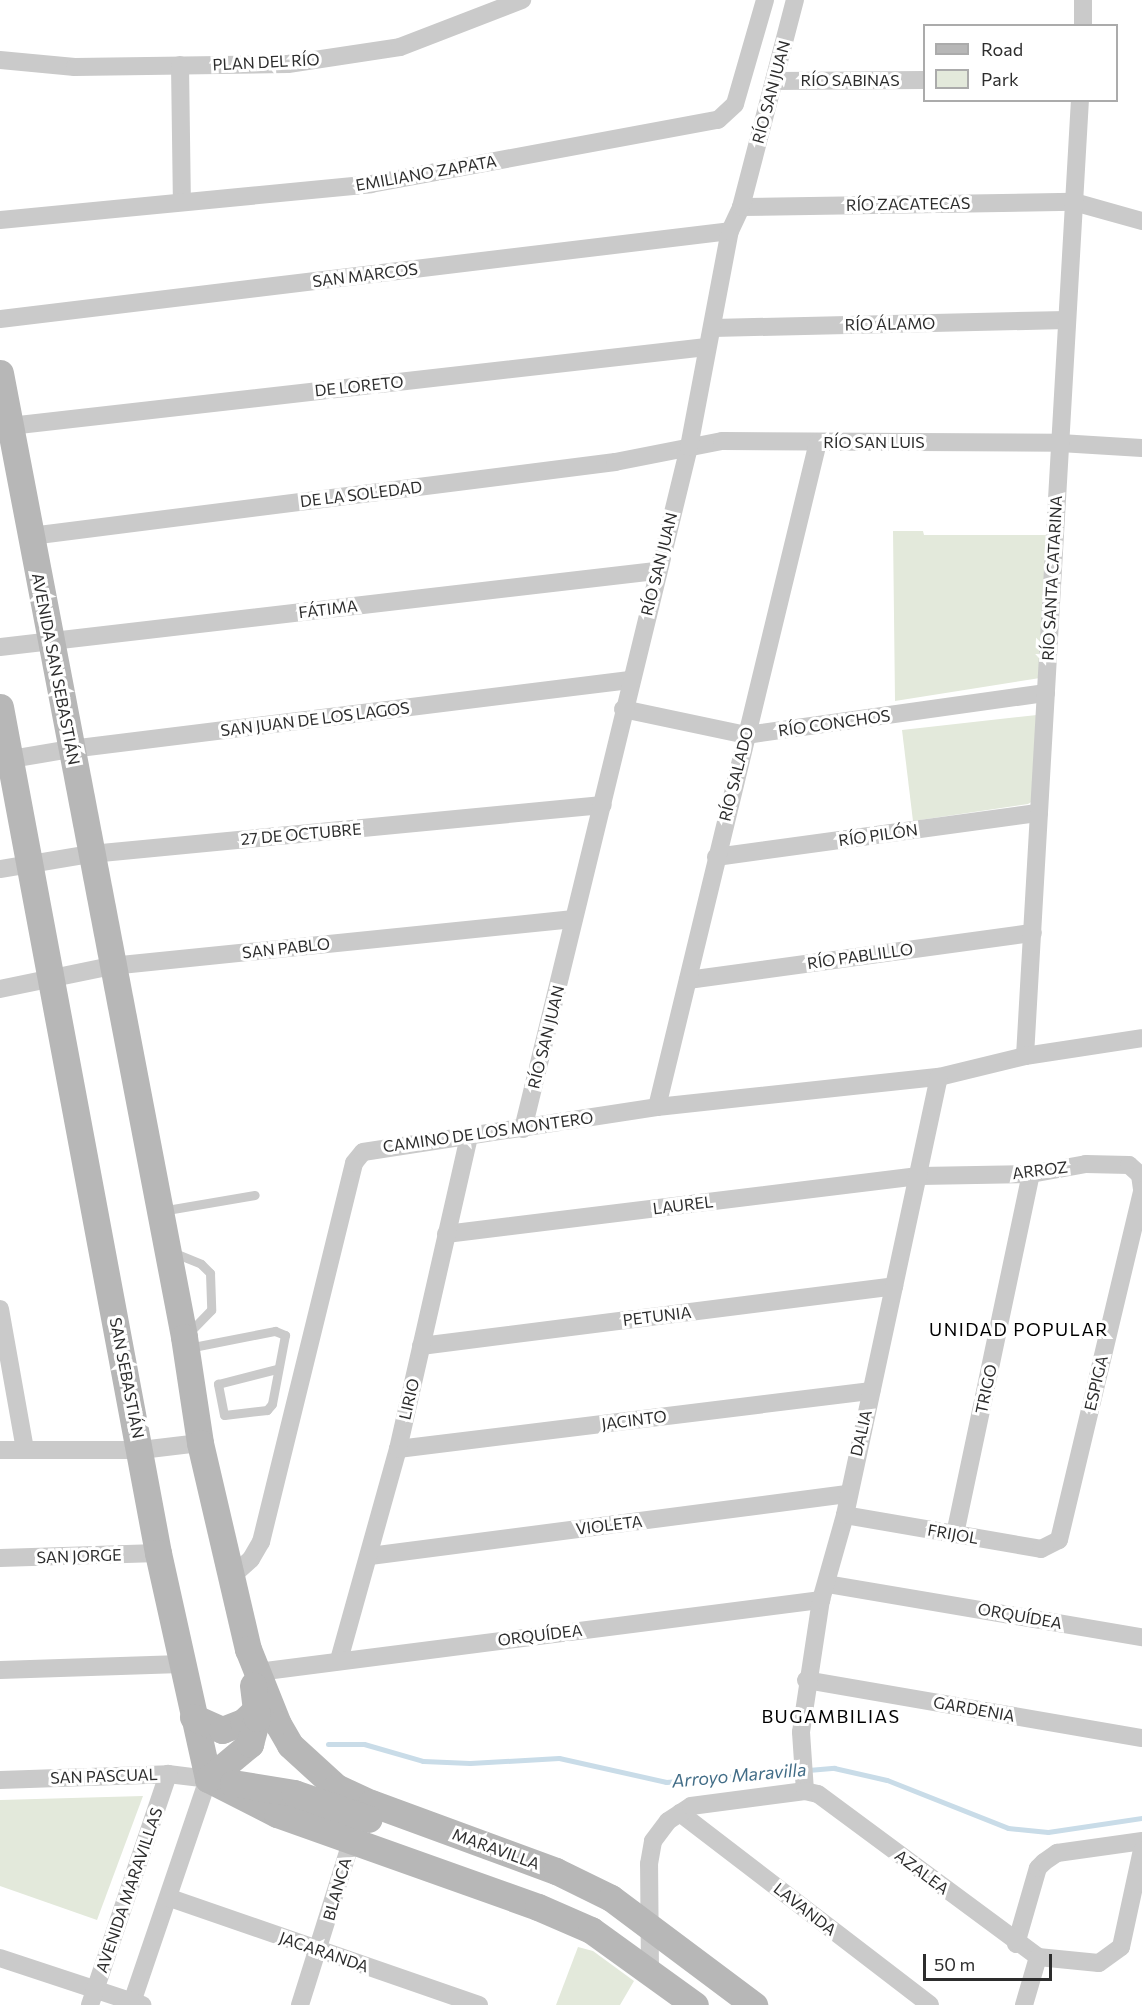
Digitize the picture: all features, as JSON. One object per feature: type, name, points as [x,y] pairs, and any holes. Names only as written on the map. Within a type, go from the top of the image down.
[{"type":"main road","name":"AVENIDA SAN SEBASTIÁN","points":[[0,373],[111,966]]},
{"type":"main road","points":[[0,706],[5,760],[50,976]]},
{"type":"main road","points":[[111,966],[185,1343],[200,1443],[230,1578],[256,1668],[257,1726],[250,1744],[208,1779]]},
{"type":"main road","name":"SAN SEBASTIÁN","points":[[50,976],[141,1450],[158,1553],[208,1779]]},
{"type":"main road","name":"MARAVILLA","points":[[256,1668],[290,1745],[310,1767],[345,1791],[556,1871],[611,1898],[754,2005]]},
{"type":"main road","points":[[193,1717],[222,1730],[243,1722],[256,1710]]},
{"type":"main road","points":[[208,1779],[294,1793],[416,1831],[438,1828]]},
{"type":"main road","points":[[208,1779],[277,1814],[538,1907],[591,1930],[695,2005]]},
{"type":"street","name":"PLAN DEL RÍO","points":[[0,60],[75,67],[288,64],[359,55],[410,43],[522,0]]},
{"type":"street","name":"EMILIANO ZAPATA","points":[[0,220],[371,184],[718,120],[735,104],[765,0]]},
{"type":"street","name":"RÍO SAN JUAN","points":[[523,1129],[603,805],[656,571],[689,447],[730,231],[741,207],[776,81],[795,0]]},
{"type":"street","points":[[1083,0],[1083,24]]},
{"type":"street","points":[[180,65],[182,202]]},
{"type":"street","name":"RÍO SABINAS","points":[[776,81],[923,80]]},
{"type":"street","name":"RÍO SANTA CATARINA","points":[[1025,1056],[1080,102]]},
{"type":"street","name":"RÍO ZACATECAS","points":[[741,207],[1074,202],[1142,221]]},
{"type":"street","name":"SAN MARCOS","points":[[0,319],[730,231]]},
{"type":"street","name":"RÍO ÁLAMO","points":[[713,328],[1067,320]]},
{"type":"street","name":"DE LORETO","points":[[10,426],[707,347]]},
{"type":"street","name":"RÍO SAN LUIS","points":[[689,447],[722,441],[1060,443],[1142,448]]},
{"type":"street","name":"RÍO SALADO","points":[[657,1107],[818,442]]},
{"type":"street","name":"DE LA SOLEDAD","points":[[31,536],[615,462],[689,447]]},
{"type":"street","name":"FÁTIMA","points":[[0,647],[656,571]]},
{"type":"street","name":"SAN JUAN DE LOS LAGOS","points":[[5,760],[71,749],[630,680]]},
{"type":"street","name":"RÍO CONCHOS","points":[[623,709],[746,735],[1046,693]]},
{"type":"street","name":"27 DE OCTUBRE","points":[[0,869],[91,854],[603,805]]},
{"type":"street","name":"RÍO PILÓN","points":[[716,857],[1039,813]]},
{"type":"street","name":"SAN PABLO","points":[[0,989],[50,976],[111,966],[574,919]]},
{"type":"street","name":"RÍO PABLILLO","points":[[688,980],[1033,933]]},
{"type":"street","name":"CAMINO DE LOS MONTERO","points":[[230,1578],[251,1559],[261,1542],[358,1156],[369,1149],[523,1129],[657,1107],[939,1077],[1025,1056],[1142,1038]]},
{"type":"street","name":"DALIA","points":[[805,1787],[800,1750],[806,1680],[824,1592],[845,1515],[847,1494],[920,1176],[939,1077]]},
{"type":"street","name":"LIRIO","points":[[339,1660],[370,1556],[398,1449],[469,1136]]},
{"type":"street","name":"ARROZ","points":[[920,1176],[1031,1174],[1086,1164],[1122,1163],[1140,1175],[1142,1190]]},
{"type":"street","name":"TRIGO","points":[[955,1534],[1031,1174]]},
{"type":"street","name":"LAUREL","points":[[446,1234],[920,1176]]},
{"type":"street","name":"ESPIGA","points":[[1059,1540],[1142,1190]]},
{"type":"street","name":"PETUNIA","points":[[421,1346],[894,1286]]},
{"type":"street","points":[[0,1309],[25,1449]]},
{"type":"street","name":"JACINTO","points":[[398,1449],[871,1391]]},
{"type":"street","points":[[0,1450],[141,1450],[200,1443]]},
{"type":"street","name":"VIOLETA","points":[[370,1556],[847,1494]]},
{"type":"street","name":"FRIJOL","points":[[845,1515],[1041,1549],[1059,1540]]},
{"type":"street","name":"SAN JORGE","points":[[0,1558],[158,1553]]},
{"type":"street","name":"ORQUÍDEA","points":[[256,1668],[339,1660],[824,1592],[1142,1637]]},
{"type":"street","points":[[0,1670],[181,1664]]},
{"type":"street","name":"GARDENIA","points":[[806,1680],[1142,1738]]},
{"type":"street","name":"SAN PASCUAL","points":[[0,1780],[168,1774],[208,1779]]},
{"type":"street","name":"AVENIDA MARAVILLAS","points":[[93,1997],[168,1774]]},
{"type":"street","points":[[0,1958],[93,1997],[135,2004],[208,1779]]},
{"type":"street","points":[[650,1972],[649,1864],[653,1840],[680,1813],[691,1806],[805,1787]]},
{"type":"street","name":"AZALEA","points":[[805,1787],[829,1801],[1016,1944],[1038,1957]]},
{"type":"street","name":"LAVANDA","points":[[680,1813],[930,2005]]},
{"type":"street","points":[[1016,1944],[1038,1868],[1051,1856],[1142,1841]]},
{"type":"street","name":"BLANCA","points":[[300,2005],[351,1842]]},
{"type":"street","points":[[1024,2005],[1038,1957],[1099,1963],[1114,1956],[1121,1947],[1137,1896],[1142,1850]]},
{"type":"street","name":"JACARANDA","points":[[170,1898],[479,2005]]},
{"type":"lane","points":[[159,1211],[255,1195]]},
{"type":"lane","points":[[166,1250],[201,1264],[210,1273],[211,1310],[185,1343]]},
{"type":"lane","points":[[185,1343],[282,1331],[285,1335],[272,1404],[267,1410],[221,1413],[218,1384],[277,1369]]},
{"type":"green space","points":[[893,531],[923,531],[924,535],[1049,535],[1040,678],[895,701]]},
{"type":"green space","points":[[1037,715],[1036,799],[1028,804],[913,821],[902,730]]},
{"type":"green space","points":[[143,1796],[97,1920],[0,1886],[0,1800]]},
{"type":"green space","points":[[578,1947],[593,1951],[634,1981],[620,2005],[556,2005]]},
{"type":"waterway","name":"Arroyo Maravilla","points":[[328,1744],[364,1744],[423,1761],[470,1763],[559,1758],[666,1782],[834,1768],[887,1780],[1008,1828],[1048,1832],[1142,1818]]},
{"type":"district","name":"UNIDAD POPULAR","points":[[1019,1329]]},
{"type":"district","name":"BUGAMBILIAS","points":[[831,1716]]}]
